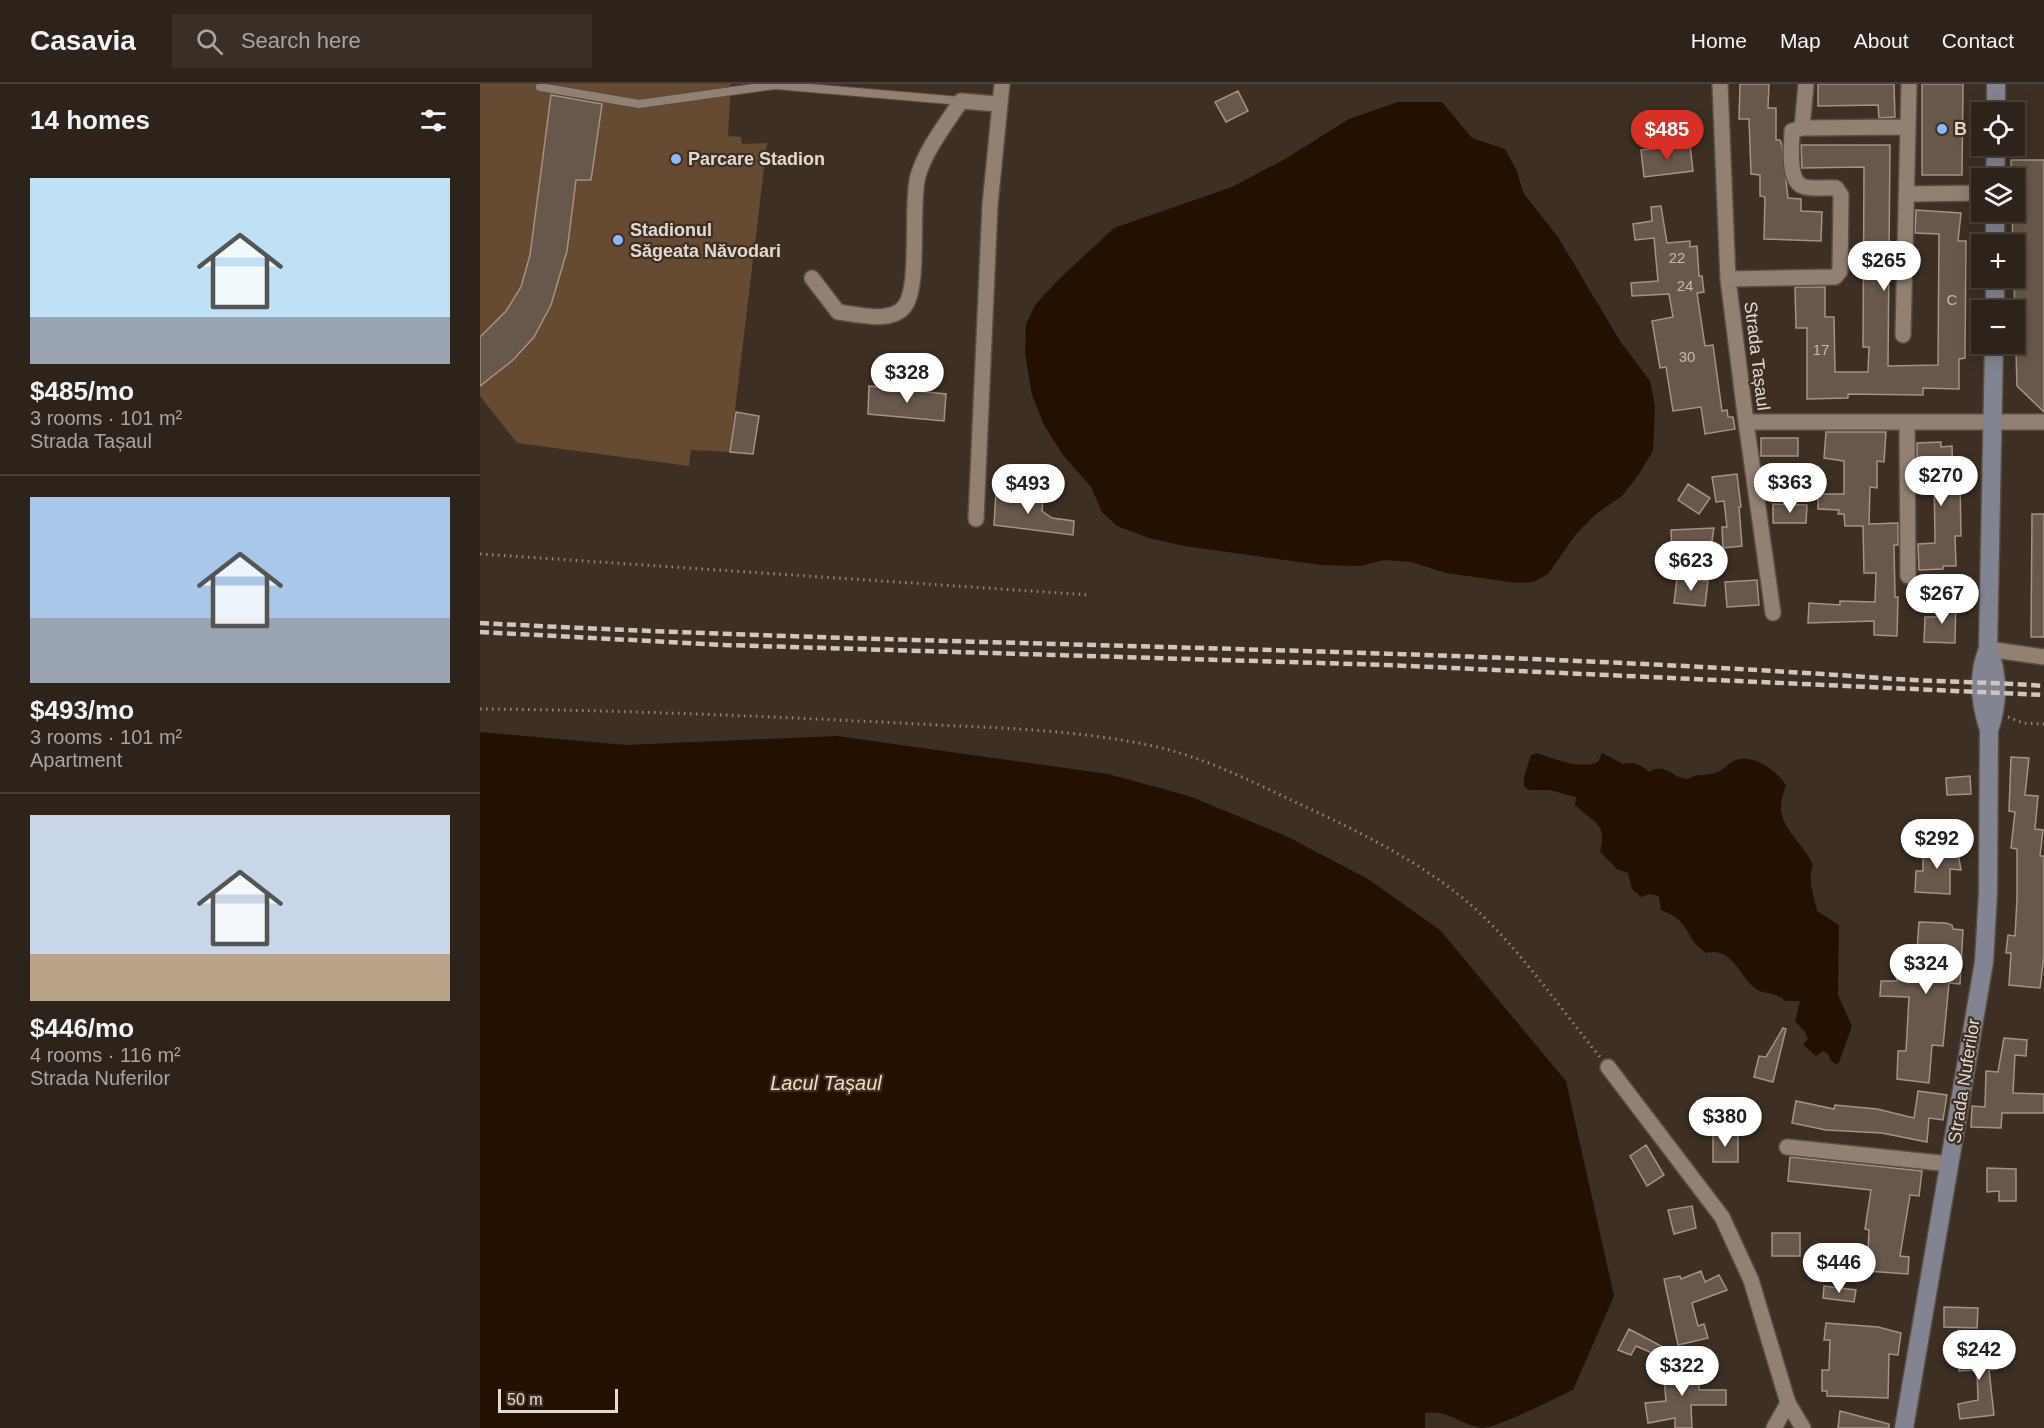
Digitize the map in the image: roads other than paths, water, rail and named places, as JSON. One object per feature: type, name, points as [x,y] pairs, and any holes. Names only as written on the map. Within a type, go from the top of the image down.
[{"type":"street","points":[[976,519],[990,205],[998,104],[1002,84]]},
{"type":"street","name":"Strada Tașaul","points":[[1720,84],[1728,279],[1746,422],[2044,422]]},
{"type":"street","points":[[1802,128],[1806,84]]},
{"type":"street","points":[[1904,335],[1909,84]]},
{"type":"street","points":[[1996,84],[1996,102]]},
{"type":"street","points":[[812,278],[838,312],[876,317],[891,315],[904,308],[909,296],[912,273],[918,178],[925,158],[962,101],[998,104]]},
{"type":"street","points":[[1728,279],[1835,277],[1840,271],[1841,195],[1836,189],[1802,186],[1797,181],[1793,174],[1792,131],[1802,128],[1908,127]]},
{"type":"street","points":[[1907,194],[1971,193]]},
{"type":"street","name":"Strada Nuferilor","points":[[1989,730],[1982,709],[1981,666],[1988,649],[1994,354]]},
{"type":"street","points":[[1746,422],[1773,613]]},
{"type":"street","points":[[1906,422],[1908,576]]},
{"type":"street","points":[[1988,649],[2044,657]]},
{"type":"street","name":"Strada Nuferilor","points":[[1904,1428],[1984,962],[1988,892],[1989,730],[1995,712],[1996,666],[1988,649]]},
{"type":"street","points":[[1608,1067],[1722,1216],[1751,1280],[1788,1403],[1803,1428]]},
{"type":"street","points":[[1787,1147],[1950,1164]]},
{"type":"street","points":[[1774,1428],[1788,1403]]},
{"type":"lane","points":[[839,84],[860,92]]},
{"type":"lane","points":[[540,87],[639,104],[775,85],[962,101]]},
{"type":"water","points":[[1398,102],[1442,102],[1472,138],[1505,149],[1516,169],[1524,194],[1558,237],[1620,341],[1650,381],[1655,406],[1653,451],[1639,474],[1622,496],[1596,514],[1576,534],[1548,574],[1533,582],[1517,583],[1446,573],[1411,562],[1384,560],[1360,566],[1321,565],[1184,546],[1149,538],[1117,526],[1102,512],[1091,487],[1063,455],[1044,425],[1032,395],[1025,353],[1026,324],[1035,305],[1058,280],[1114,228],[1232,187],[1285,159],[1349,119]]},
{"type":"water","name":"Lacul Tașaul","points":[[480,732],[626,745],[837,736],[1108,774],[1189,796],[1288,837],[1368,879],[1440,930],[1566,1081],[1614,1296],[1573,1390],[1513,1418],[1482,1428],[1448,1415],[1425,1413],[1425,1428],[480,1428]]},
{"type":"water","points":[[1537,753],[1567,763],[1583,765],[1598,762],[1602,753],[1623,764],[1637,764],[1649,772],[1660,768],[1688,779],[1716,773],[1732,762],[1747,759],[1769,768],[1782,779],[1786,785],[1781,812],[1788,828],[1813,865],[1811,883],[1817,911],[1839,925],[1838,995],[1852,1026],[1838,1065],[1831,1061],[1828,1054],[1823,1051],[1816,1056],[1803,1045],[1808,1039],[1795,1021],[1800,1001],[1786,1001],[1756,989],[1729,958],[1715,952],[1706,953],[1699,948],[1678,919],[1661,910],[1659,896],[1650,894],[1641,897],[1632,889],[1628,873],[1616,869],[1600,851],[1602,834],[1600,829],[1575,805],[1576,797],[1549,790],[1529,790],[1524,786],[1524,777],[1531,755]]},
{"type":"railway","points":[[480,623],[834,638],[1541,659],[2044,686]]},
{"type":"railway","points":[[480,632],[725,645],[1387,665],[2044,695]]},
{"type":"place","name":"B","points":[[1942,129]]},
{"type":"place","name":"Parcare Stadion","points":[[676,159]]},
{"type":"place","name":"Stadionul Săgeata Năvodari","points":[[618,240]]}]
